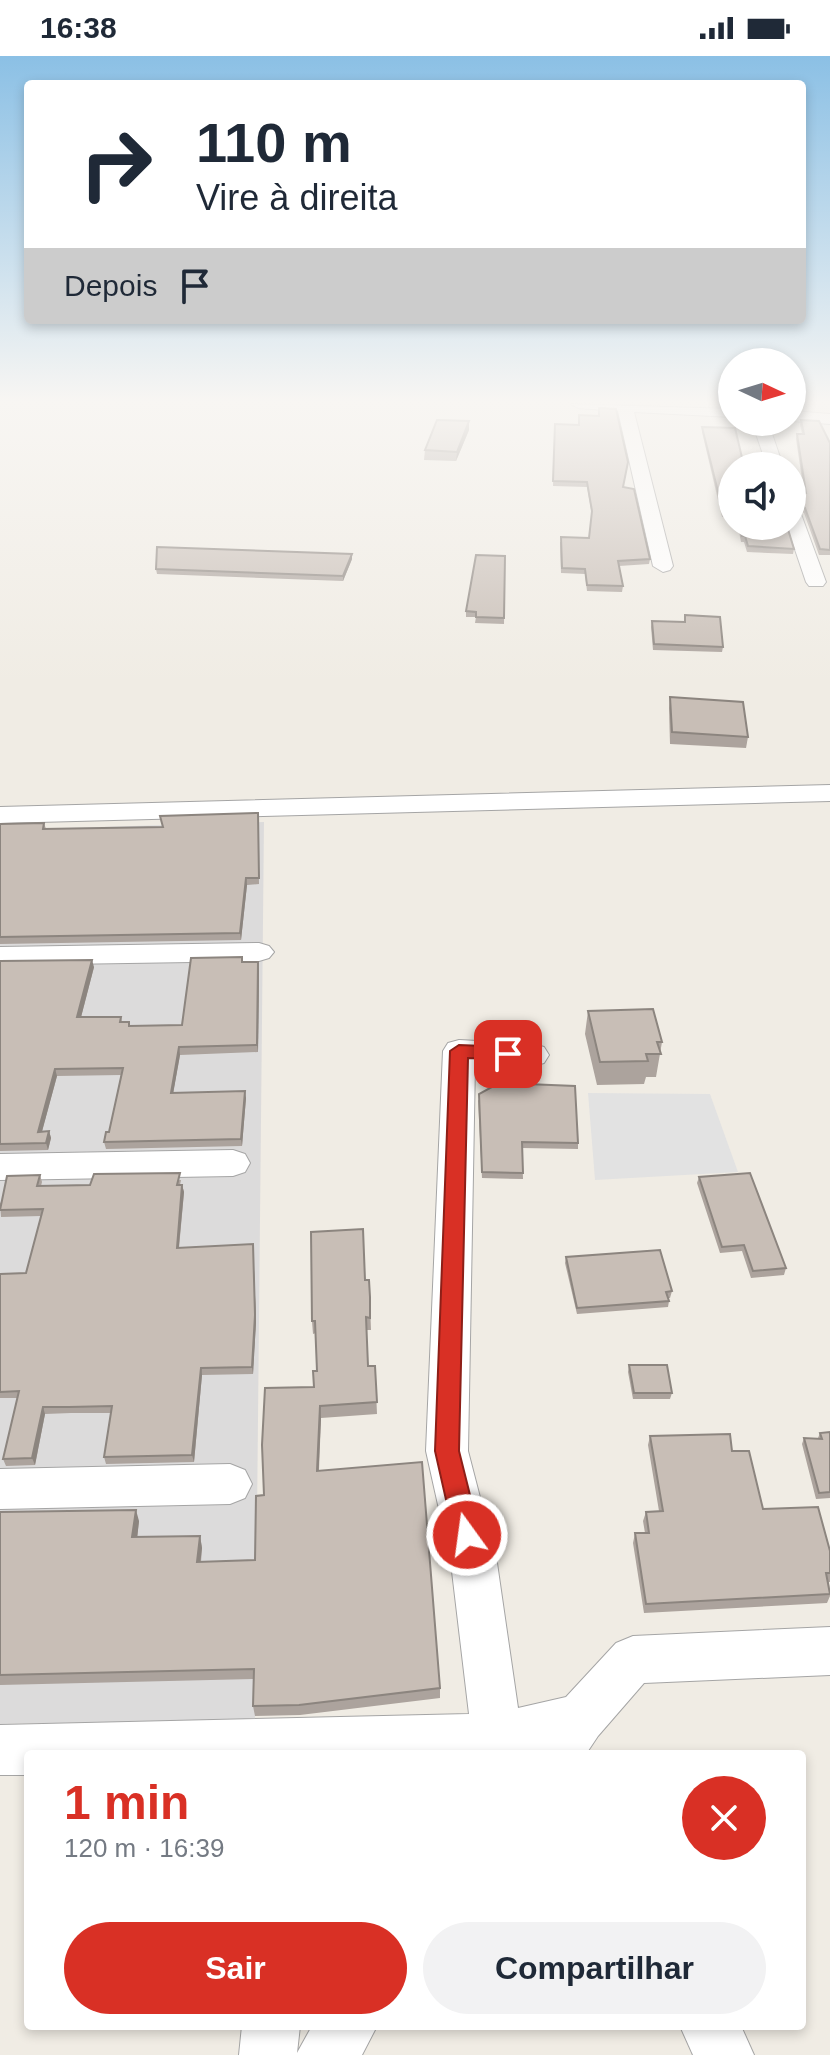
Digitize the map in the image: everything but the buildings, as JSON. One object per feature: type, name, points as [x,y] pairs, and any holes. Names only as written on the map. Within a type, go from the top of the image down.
[{"type":"street","points":[[647,497],[663,566]]},
{"type":"street","points":[[801,540],[816,582]]},
{"type":"street","points":[[0,815],[830,793]]},
{"type":"street","points":[[0,956],[259,952]]},
{"type":"street","points":[[497,1738],[474,1563],[447,1451],[459,1051],[533,1055]]},
{"type":"street","points":[[0,1167],[233,1163]]},
{"type":"street","points":[[0,1489],[230,1484]]},
{"type":"street","points":[[0,1750],[298,1748],[569,1736],[633,1660],[830,1651]]},
{"type":"street","points":[[268,2055],[271,2030]]},
{"type":"street","points":[[326,2055],[345,2030]]},
{"type":"street","points":[[711,2030],[725,2055]]},
{"type":"shaded area","points":[[264,822],[255,1720],[0,1724],[0,830]]},
{"type":"shaded area","points":[[588,1093],[710,1094],[738,1172],[595,1180]]},
{"type":"route","points":[[467,1535],[447,1451],[459,1051],[508,1054]]}]
